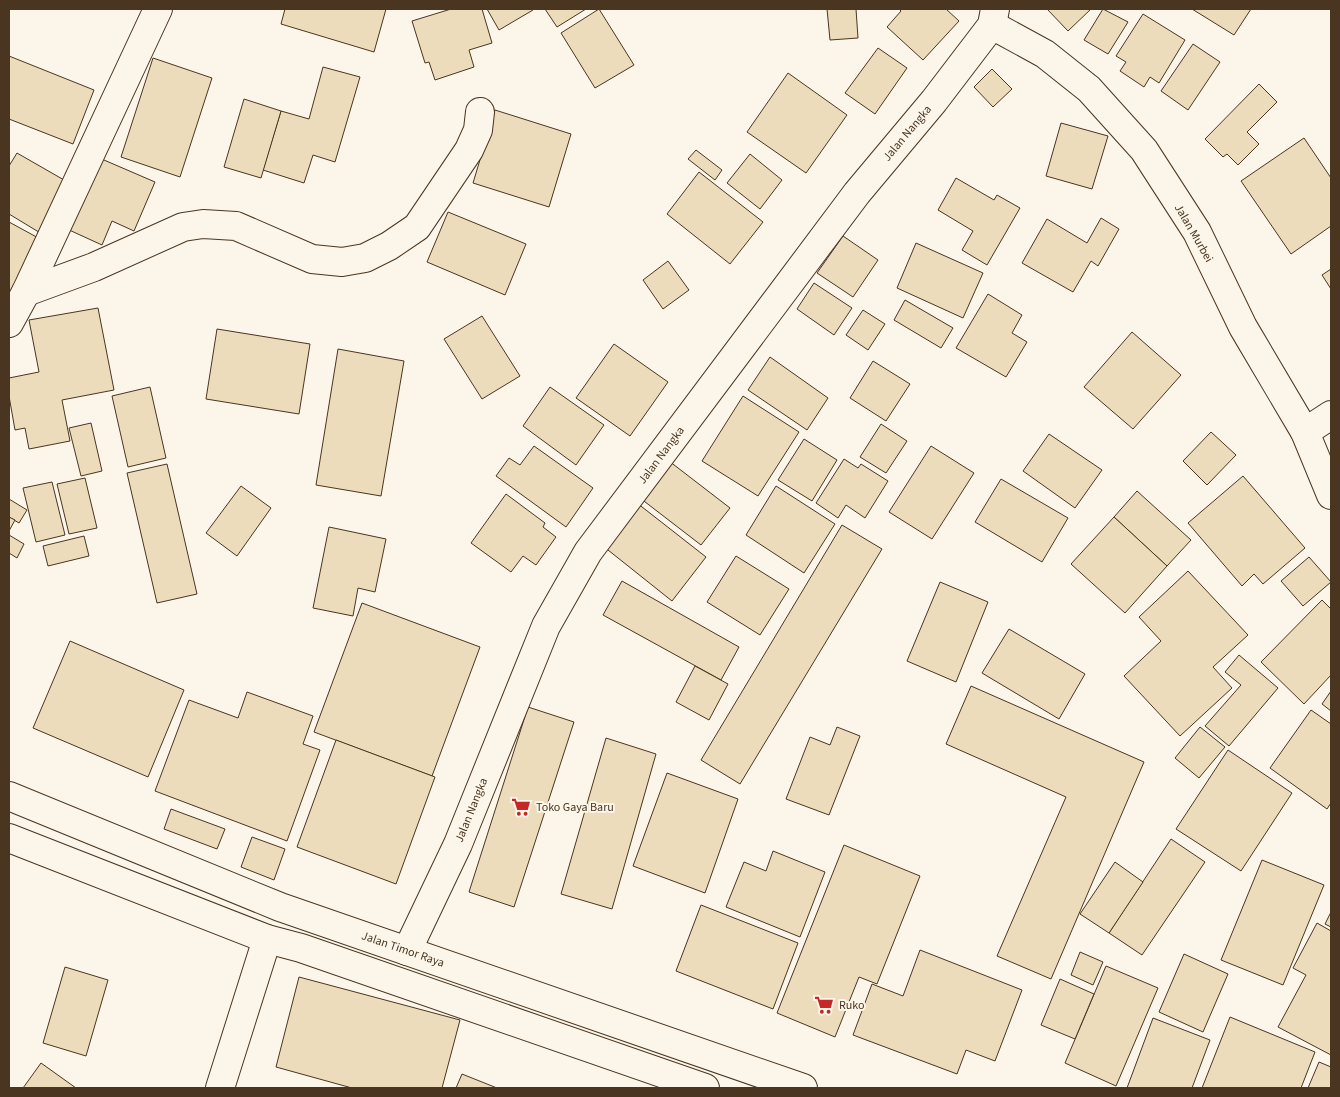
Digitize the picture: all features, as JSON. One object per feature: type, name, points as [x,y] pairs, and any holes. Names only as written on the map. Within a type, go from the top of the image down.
[{"type":"main road","points":[[9,323],[26,292],[158,9]]},
{"type":"main road","name":"Jalan Murbei","points":[[994,17],[1089,89],[1144,150],[1197,232],[1243,326],[1304,432],[1331,495]]},
{"type":"main road","name":"Jalan Nangka","points":[[407,951],[458,844],[546,626],[588,552],[857,193],[934,101],[994,17]]},
{"type":"main road","points":[[26,292],[94,267],[183,227],[203,224],[236,226],[312,258],[342,262],[365,258],[389,246],[417,227],[469,150],[478,130],[480,112]]},
{"type":"main road","points":[[1304,432],[1331,416]]},
{"type":"main road","name":"Jalan Timor Raya","points":[[9,796],[280,907],[803,1088]]},
{"type":"main road","points":[[9,838],[267,939],[301,948],[705,1088]]},
{"type":"main road","points":[[220,1088],[267,939]]},
{"type":"building","points":[[285,9],[386,9],[374,52],[281,24]]},
{"type":"building","points":[[451,9],[482,9],[492,43],[469,50],[474,67],[435,80],[429,62],[425,63],[412,21]]},
{"type":"building","points":[[487,9],[532,9],[533,10],[499,30]]},
{"type":"building","points":[[545,9],[586,9],[557,27]]},
{"type":"building","points":[[599,9],[634,65],[595,88],[561,33]]},
{"type":"building","points":[[827,9],[856,9],[858,38],[830,40]]},
{"type":"building","points":[[899,9],[946,9],[959,21],[923,60],[887,27],[901,11]]},
{"type":"building","points":[[1047,9],[1091,9],[1068,31]]},
{"type":"building","points":[[1103,9],[1128,22],[1108,54],[1084,40]]},
{"type":"building","points":[[1192,9],[1251,9],[1234,35]]},
{"type":"building","points":[[1143,14],[1185,40],[1159,83],[1150,77],[1144,87],[1120,71],[1126,62],[1116,56]]},
{"type":"building","points":[[1193,44],[1220,62],[1188,110],[1161,91]]},
{"type":"building","points":[[878,48],[907,68],[875,114],[845,93]]},
{"type":"building","points":[[9,56],[94,90],[73,144],[9,119]]},
{"type":"building","points":[[153,58],[212,78],[180,177],[121,157]]},
{"type":"building","points":[[323,67],[360,77],[335,162],[313,155],[304,183],[263,170],[281,111],[309,119]]},
{"type":"building","points":[[992,69],[1012,89],[993,107],[974,87]]},
{"type":"building","points":[[788,73],[847,115],[806,173],[747,132]]},
{"type":"building","points":[[1259,84],[1277,102],[1247,132],[1259,144],[1238,165],[1227,154],[1223,157],[1205,139]]},
{"type":"building","points":[[244,99],[281,111],[261,178],[224,167]]},
{"type":"building","points":[[495,110],[571,134],[549,207],[473,183]]},
{"type":"building","points":[[1061,123],[1108,136],[1092,189],[1046,176]]},
{"type":"building","points":[[1304,138],[1331,178],[1331,226],[1291,254],[1241,181]]},
{"type":"building","points":[[696,150],[722,170],[715,180],[688,159]]},
{"type":"building","points":[[17,153],[71,184],[42,234],[9,214],[9,166]]},
{"type":"building","points":[[750,154],[782,180],[760,209],[727,183]]},
{"type":"building","points":[[97,157],[155,182],[134,231],[112,221],[102,245],[67,229]]},
{"type":"building","points":[[699,172],[763,222],[730,264],[667,214]]},
{"type":"building","points":[[956,178],[994,200],[997,195],[1020,208],[987,265],[962,250],[973,231],[938,210]]},
{"type":"building","points":[[448,212],[526,244],[505,295],[427,262]]},
{"type":"building","points":[[1101,218],[1119,229],[1098,266],[1091,261],[1073,292],[1022,263],[1047,219],[1087,243]]},
{"type":"building","points":[[9,222],[42,240],[9,301]]},
{"type":"building","points":[[843,236],[878,260],[853,297],[817,273]]},
{"type":"building","points":[[916,243],[983,273],[963,318],[897,288]]},
{"type":"building","points":[[668,261],[689,290],[663,309],[643,280]]},
{"type":"building","points":[[1331,269],[1331,289],[1322,275]]},
{"type":"building","points":[[814,283],[852,308],[834,335],[797,309]]},
{"type":"building","points":[[988,294],[1022,315],[1012,333],[1027,342],[1006,377],[956,348]]},
{"type":"building","points":[[905,300],[953,328],[941,348],[894,320]]},
{"type":"building","points":[[98,308],[114,390],[62,400],[70,441],[29,449],[25,428],[15,430],[9,396],[9,378],[39,372],[29,320]]},
{"type":"building","points":[[863,310],[885,324],[868,350],[846,335]]},
{"type":"building","points":[[482,316],[520,376],[482,399],[444,339]]},
{"type":"building","points":[[217,329],[310,344],[299,414],[206,399]]},
{"type":"building","points":[[1132,332],[1181,375],[1133,429],[1084,387]]},
{"type":"building","points":[[614,344],[668,382],[630,436],[576,398]]},
{"type":"building","points":[[338,349],[404,361],[381,496],[316,485]]},
{"type":"building","points":[[770,357],[828,398],[807,430],[748,390]]},
{"type":"building","points":[[873,361],[910,384],[886,421],[850,398]]},
{"type":"building","points":[[150,387],[166,458],[128,467],[112,396]]},
{"type":"building","points":[[550,387],[604,425],[576,465],[523,426]]},
{"type":"building","points":[[743,396],[799,432],[758,496],[702,461]]},
{"type":"building","points":[[91,423],[102,471],[81,476],[69,428]]},
{"type":"building","points":[[881,424],[907,441],[886,473],[860,457]]},
{"type":"building","points":[[1211,432],[1236,455],[1207,485],[1183,461]]},
{"type":"building","points":[[1049,434],[1102,470],[1075,508],[1023,471]]},
{"type":"building","points":[[804,439],[837,460],[812,501],[778,480]]},
{"type":"building","points":[[534,446],[593,488],[566,527],[496,476],[509,458],[520,465]]},
{"type":"building","points":[[931,446],[974,473],[932,539],[889,512]]},
{"type":"building","points":[[844,459],[858,468],[861,464],[888,481],[865,518],[846,505],[838,518],[816,503]]},
{"type":"building","points":[[669,461],[730,508],[701,545],[640,498]]},
{"type":"building","points":[[167,464],[197,594],[157,603],[127,473]]},
{"type":"building","points":[[1243,476],[1305,548],[1263,584],[1254,574],[1242,586],[1188,523]]},
{"type":"building","points":[[85,478],[97,528],[69,534],[57,484]]},
{"type":"building","points":[[1001,479],[1068,518],[1042,562],[975,522]]},
{"type":"building","points":[[52,482],[65,535],[36,542],[23,488]]},
{"type":"building","points":[[241,486],[271,508],[237,556],[206,533]]},
{"type":"building","points":[[776,486],[835,524],[804,573],[746,535]]},
{"type":"building","points":[[1137,491],[1191,540],[1167,566],[1114,517]]},
{"type":"building","points":[[506,494],[545,523],[543,527],[556,537],[536,565],[523,556],[511,572],[471,543]]},
{"type":"building","points":[[9,499],[27,510],[19,523],[9,517]]},
{"type":"building","points":[[637,503],[706,557],[672,601],[603,546]]},
{"type":"building","points":[[9,517],[15,520],[9,531]]},
{"type":"building","points":[[1114,517],[1167,566],[1125,613],[1071,564]]},
{"type":"building","points":[[842,525],[882,549],[740,784],[701,760]]},
{"type":"building","points":[[329,527],[386,539],[375,592],[358,588],[353,616],[313,608]]},
{"type":"building","points":[[9,535],[24,544],[17,558],[9,553]]},
{"type":"building","points":[[84,536],[89,556],[48,566],[43,546]]},
{"type":"building","points":[[736,556],[789,589],[760,635],[707,602]]},
{"type":"building","points":[[1309,557],[1331,582],[1303,606],[1281,581]]},
{"type":"building","points":[[1188,571],[1248,635],[1213,667],[1232,688],[1180,736],[1124,676],[1161,641],[1139,617]]},
{"type":"building","points":[[622,581],[739,647],[721,680],[603,615]]},
{"type":"building","points":[[940,582],[988,602],[956,682],[907,661]]},
{"type":"building","points":[[1322,600],[1331,609],[1331,675],[1304,704],[1261,662]]},
{"type":"building","points":[[362,603],[480,647],[432,776],[314,732]]},
{"type":"building","points":[[1009,629],[1085,674],[1059,719],[982,673]]},
{"type":"building","points":[[70,641],[184,690],[148,777],[33,728]]},
{"type":"building","points":[[1239,655],[1278,688],[1229,746],[1205,726],[1241,685],[1225,672]]},
{"type":"building","points":[[695,666],[728,684],[709,720],[676,702]]},
{"type":"building","points":[[971,686],[1144,762],[1051,979],[997,956],[1066,797],[946,744]]},
{"type":"building","points":[[1331,691],[1331,711],[1322,704]]},
{"type":"building","points":[[247,692],[313,716],[303,744],[320,750],[287,841],[155,791],[189,700],[238,718]]},
{"type":"building","name":"Toko Gaya Baru","points":[[528,707],[574,722],[514,907],[469,892]]},
{"type":"building","points":[[1311,710],[1331,724],[1331,803],[1327,809],[1270,768]]},
{"type":"building","points":[[837,727],[860,736],[829,815],[786,799],[810,737],[830,745]]},
{"type":"building","points":[[1200,727],[1225,747],[1199,778],[1175,758]]},
{"type":"building","points":[[606,738],[656,754],[612,909],[561,894]]},
{"type":"building","points":[[336,740],[435,777],[396,884],[297,847]]},
{"type":"building","points":[[1228,750],[1292,793],[1241,871],[1176,829]]},
{"type":"building","points":[[667,773],[738,799],[705,893],[633,866]]},
{"type":"building","points":[[171,809],[225,829],[217,849],[164,829]]},
{"type":"building","points":[[252,837],[285,849],[274,880],[241,867]]},
{"type":"building","points":[[1171,839],[1205,862],[1142,955],[1109,933]]},
{"type":"building","points":[[844,845],[920,876],[877,984],[859,977],[835,1037],[777,1013]]},
{"type":"building","points":[[773,851],[825,872],[800,937],[726,907],[744,862],[766,871]]},
{"type":"building","points":[[1262,860],[1324,885],[1283,985],[1221,960]]},
{"type":"building","points":[[1115,862],[1143,882],[1109,933],[1080,914]]},
{"type":"building","points":[[701,905],[798,943],[773,1009],[676,971]]},
{"type":"building","points":[[1331,912],[1331,927],[1325,924]]},
{"type":"building","points":[[1317,923],[1331,931],[1331,1055],[1278,1027],[1306,975],[1293,968]]},
{"type":"building","points":[[920,950],[1022,990],[995,1061],[966,1050],[957,1074],[853,1035],[872,984],[903,996]]},
{"type":"building","points":[[1080,952],[1103,962],[1093,985],[1071,975]]},
{"type":"building","points":[[1184,954],[1228,974],[1203,1032],[1159,1012]]},
{"type":"building","points":[[1106,966],[1158,988],[1116,1086],[1065,1063]]},
{"type":"building","points":[[65,967],[108,980],[86,1056],[43,1043]]},
{"type":"building","points":[[299,977],[460,1020],[442,1088],[352,1088],[276,1067]]},
{"type":"building","points":[[1060,979],[1094,994],[1075,1039],[1041,1025]]},
{"type":"building","points":[[1230,1017],[1315,1052],[1301,1088],[1202,1088]]},
{"type":"building","points":[[1153,1018],[1210,1040],[1192,1088],[1127,1088]]},
{"type":"building","points":[[1319,1062],[1331,1067],[1331,1088],[1308,1088]]},
{"type":"building","points":[[41,1063],[76,1088],[23,1088]]},
{"type":"building","points":[[462,1074],[497,1088],[456,1088]]},
{"type":"place","name":"Toko Gaya Baru","points":[[521,807]]},
{"type":"place","name":"Ruko","points":[[824,1005]]}]
